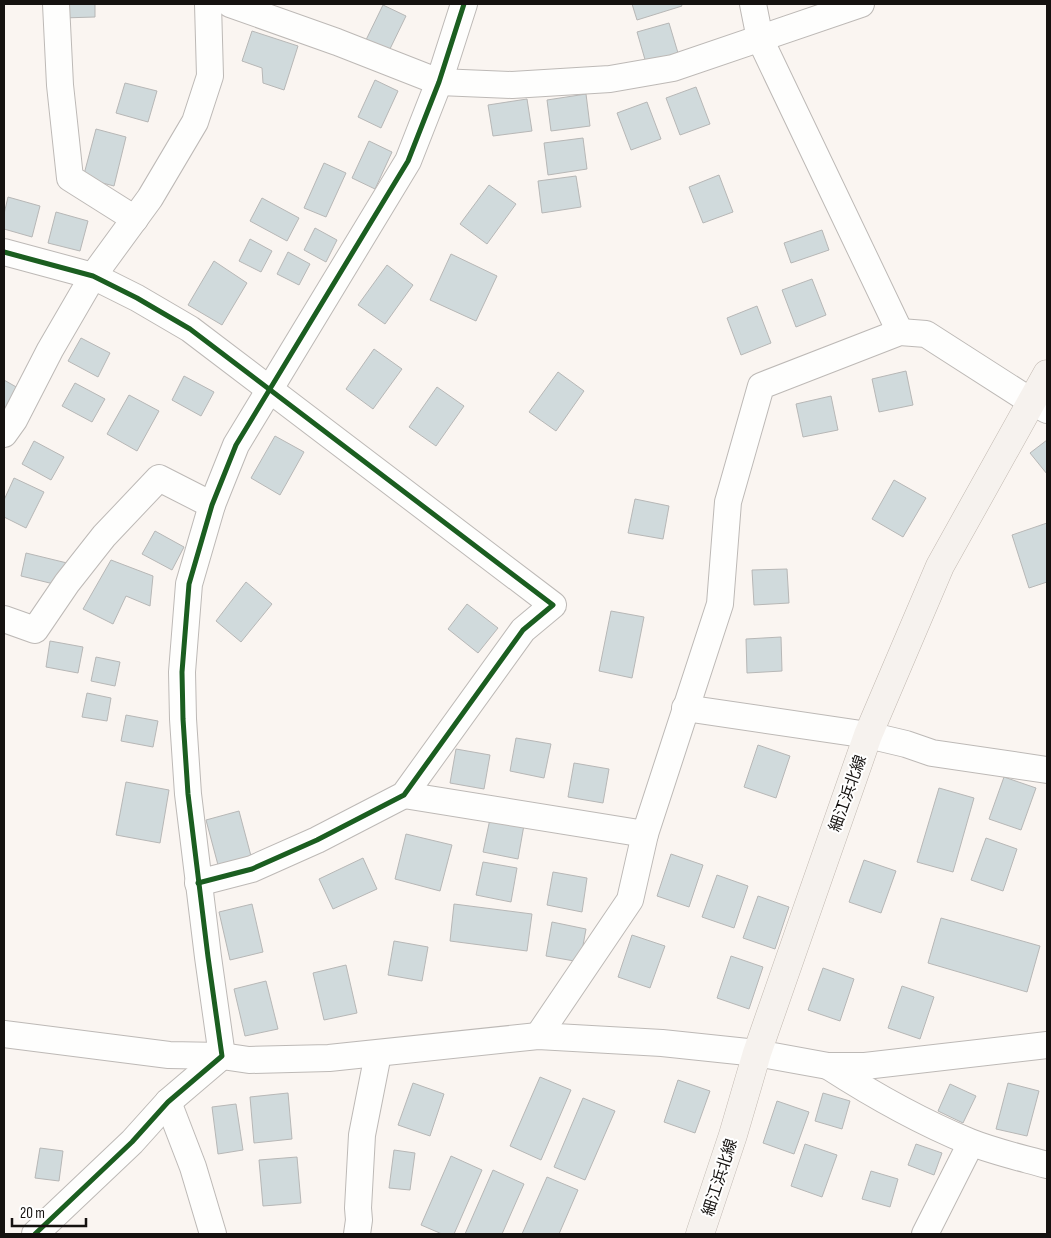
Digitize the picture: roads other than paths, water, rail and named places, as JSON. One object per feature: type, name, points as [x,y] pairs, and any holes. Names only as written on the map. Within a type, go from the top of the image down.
[{"type":"main road","name":"細江浜北線","points":[[700,1234],[733,1135],[757,1053],[813,888],[868,735],[940,566],[1039,406],[1047,374]]},
{"type":"street","points":[[56,4],[60,85],[70,178],[135,219]]},
{"type":"street","points":[[4,434],[14,420],[50,350],[93,276],[150,198],[194,122],[210,76],[208,4]]},
{"type":"street","points":[[230,4],[337,42],[439,82],[512,85],[610,79],[674,68],[861,4]]},
{"type":"street","points":[[222,1056],[198,883],[188,794],[182,672],[189,584],[212,505],[236,445],[268,390],[334,286],[408,160],[439,82],[464,4]]},
{"type":"street","points":[[753,4],[760,39],[900,332]]},
{"type":"street","points":[[4,252],[93,276],[137,298],[190,329],[554,605],[522,630],[404,795],[317,840],[252,869],[198,883]]},
{"type":"street","points":[[538,1036],[630,900],[645,834],[720,604],[728,502],[761,386],[900,332],[926,334],[1039,406]]},
{"type":"street","points":[[4,620],[35,630],[104,536],[159,478],[212,505]]},
{"type":"street","points":[[685,708],[868,735],[906,744],[932,753],[1047,770]]},
{"type":"street","points":[[404,795],[645,834]]},
{"type":"street","points":[[4,1034],[169,1055],[222,1056],[249,1060],[329,1058],[378,1054],[538,1036],[662,1043],[757,1053],[828,1066],[865,1066],[1047,1045]]},
{"type":"street","points":[[357,1234],[362,1135],[378,1054]]},
{"type":"street","points":[[35,1234],[132,1142],[168,1102],[222,1056]]},
{"type":"street","points":[[828,1066],[910,1114],[971,1142],[1047,1165]]},
{"type":"street","points":[[168,1102],[193,1167],[213,1234]]},
{"type":"street","points":[[926,1234],[971,1142]]}]
